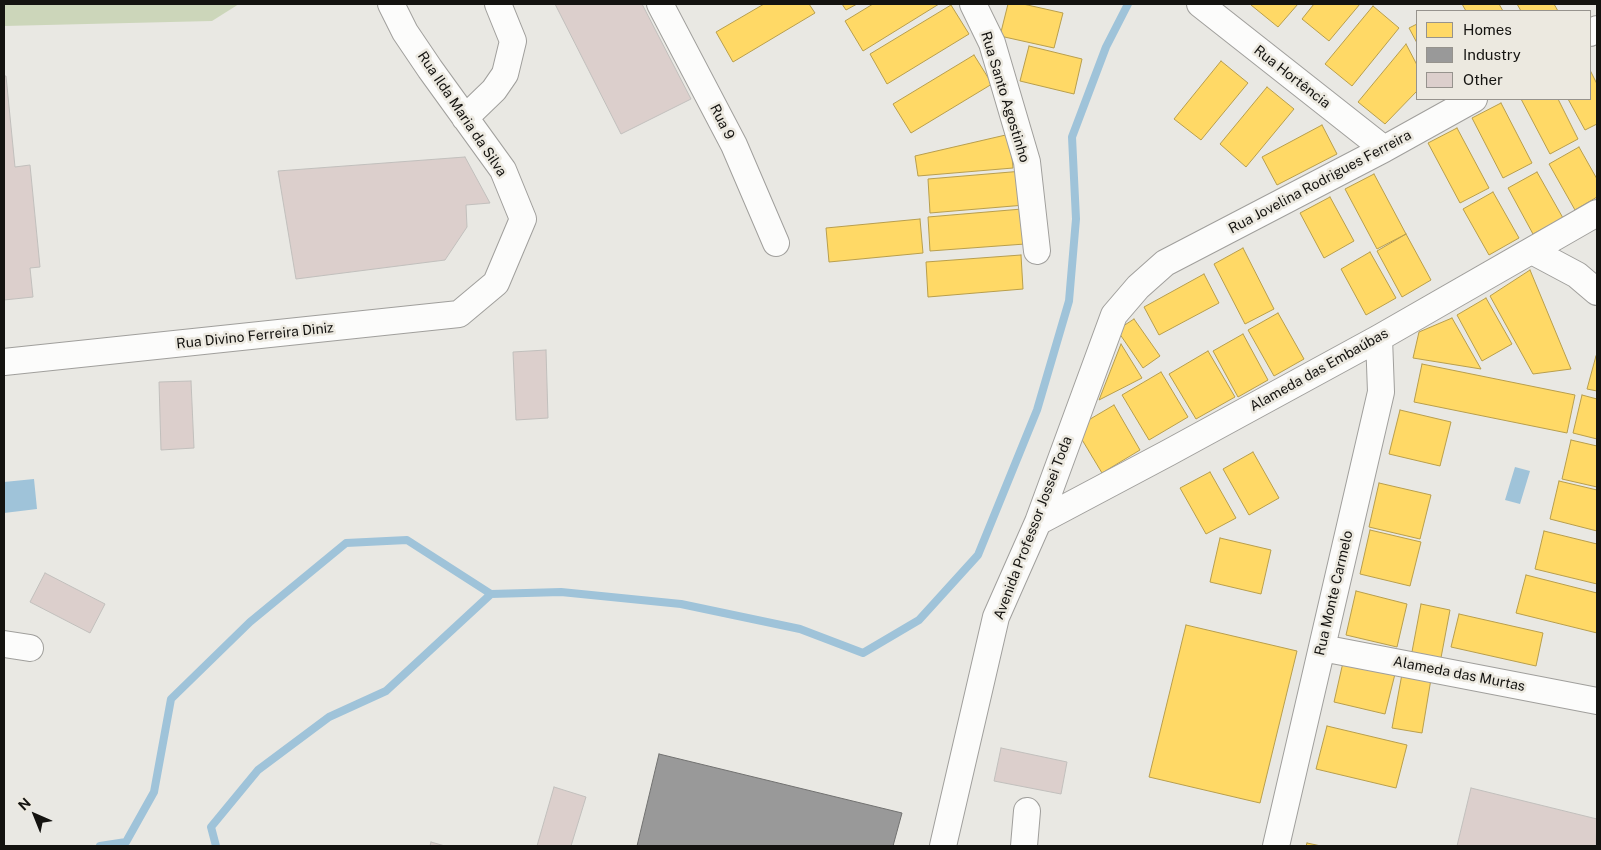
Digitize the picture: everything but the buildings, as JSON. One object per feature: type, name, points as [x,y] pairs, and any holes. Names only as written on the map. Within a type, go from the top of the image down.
[{"type":"street","name":"Rua Ilda Maria da Silva","points":[[391,4],[406,32],[503,170],[523,219],[496,283]]},
{"type":"street","points":[[465,118],[494,90],[505,74],[513,41],[498,4]]},
{"type":"street","name":"Rua 9","points":[[660,4],[734,146],[776,243]]},
{"type":"street","name":"Rua Santo Agostinho","points":[[973,4],[992,44],[1027,162],[1037,251]]},
{"type":"street","name":"Rua Hortência","points":[[1200,4],[1384,150]]},
{"type":"street","name":"Rua Jovelina Rodrigues Ferreira","points":[[1165,263],[1384,150],[1472,100]]},
{"type":"street","name":"Alameda das Embaúbas","points":[[1038,522],[1379,338],[1597,213]]},
{"type":"street","points":[[1532,251],[1578,275],[1597,292]]},
{"type":"street","name":"Avenida Professor Jossei Toda","points":[[943,846],[996,617],[1038,522],[1114,314],[1165,263]]},
{"type":"street","name":"Rua Divino Ferreira Diniz","points":[[4,362],[459,314],[496,283]]},
{"type":"street","name":"Rua Monte Carmelo","points":[[1276,846],[1380,392],[1379,338]]},
{"type":"street","points":[[4,644],[30,648]]},
{"type":"street","name":"Alameda das Murtas","points":[[1322,648],[1597,701]]},
{"type":"street","points":[[1024,846],[1027,810]]},
{"type":"green space","points":[[4,4],[239,4],[212,21],[4,26]]},
{"type":"water","points":[[1515,467],[1530,471],[1520,504],[1505,500]]},
{"type":"water","points":[[34,479],[37,509],[4,513],[4,482]]},
{"type":"waterway","points":[[216,846],[211,827],[258,770],[329,717],[386,691],[491,594],[561,592],[681,604],[800,629],[863,653],[919,620],[978,555],[1037,410],[1069,301],[1076,219],[1072,137],[1106,47],[1128,4]]},
{"type":"waterway","points":[[100,846],[126,842],[154,792],[171,699],[250,622],[346,543],[407,540],[491,594]]}]
